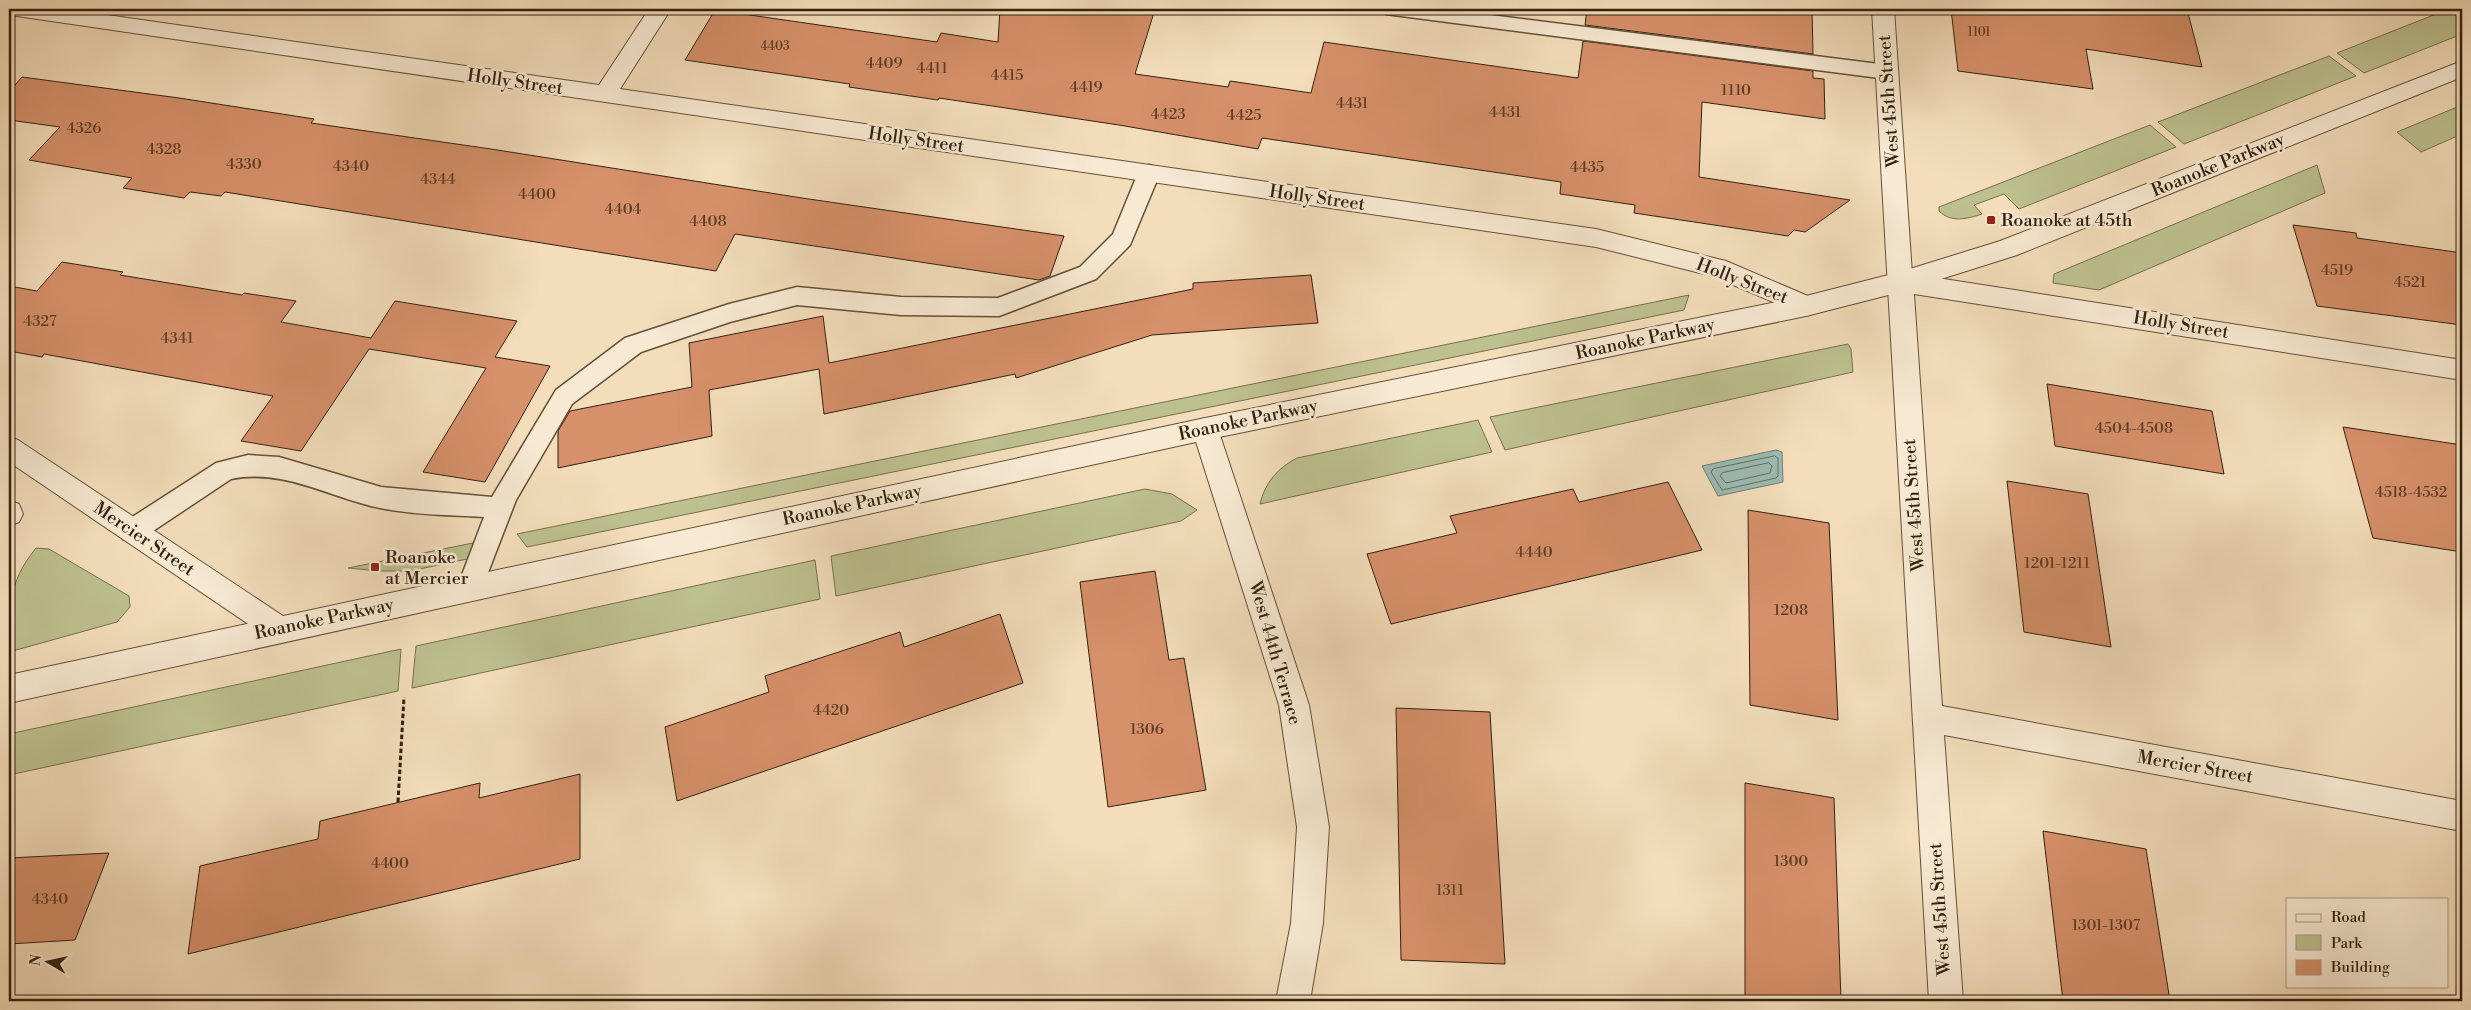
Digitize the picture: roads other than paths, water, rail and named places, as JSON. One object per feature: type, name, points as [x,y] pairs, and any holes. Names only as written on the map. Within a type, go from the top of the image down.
[{"type":"street","name":"Holly Street","points":[[17,9],[1596,238],[1717,268],[1806,306]]},
{"type":"street","points":[[604,95],[660,9]]},
{"type":"street","name":"West 45th Street","points":[[1882,9],[1946,1001]]},
{"type":"street","name":"Roanoke Parkway","points":[[9,689],[1205,429],[1806,306],[1900,282],[2008,248],[2462,69]]},
{"type":"street","name":"Holly Street","points":[[1900,282],[2462,370]]},
{"type":"street","name":"West 44th Terrace","points":[[1205,429],[1294,705],[1308,790],[1313,827],[1308,923],[1293,1001]]},
{"type":"street","name":"Mercier Street","points":[[9,448],[279,629]]},
{"type":"street","name":"Mercier Street","points":[[1928,718],[2462,816]]},
{"type":"lane","points":[[1393,9],[1887,72]]},
{"type":"lane","points":[[470,588],[505,496],[564,397],[633,345],[729,313],[796,296],[901,306],[999,307],[1088,273],[1122,239],[1149,173]]},
{"type":"lane","points":[[132,531],[225,470],[248,465],[279,468],[381,498],[501,508]]},
{"type":"water","points":[[1776,450],[1782,452],[1783,482],[1718,496],[1702,466]]},
{"type":"place","name":"Roanoke at 45th","points":[[1991,220]]},
{"type":"place","name":"Roanoke at Mercier","points":[[375,567]]}]
